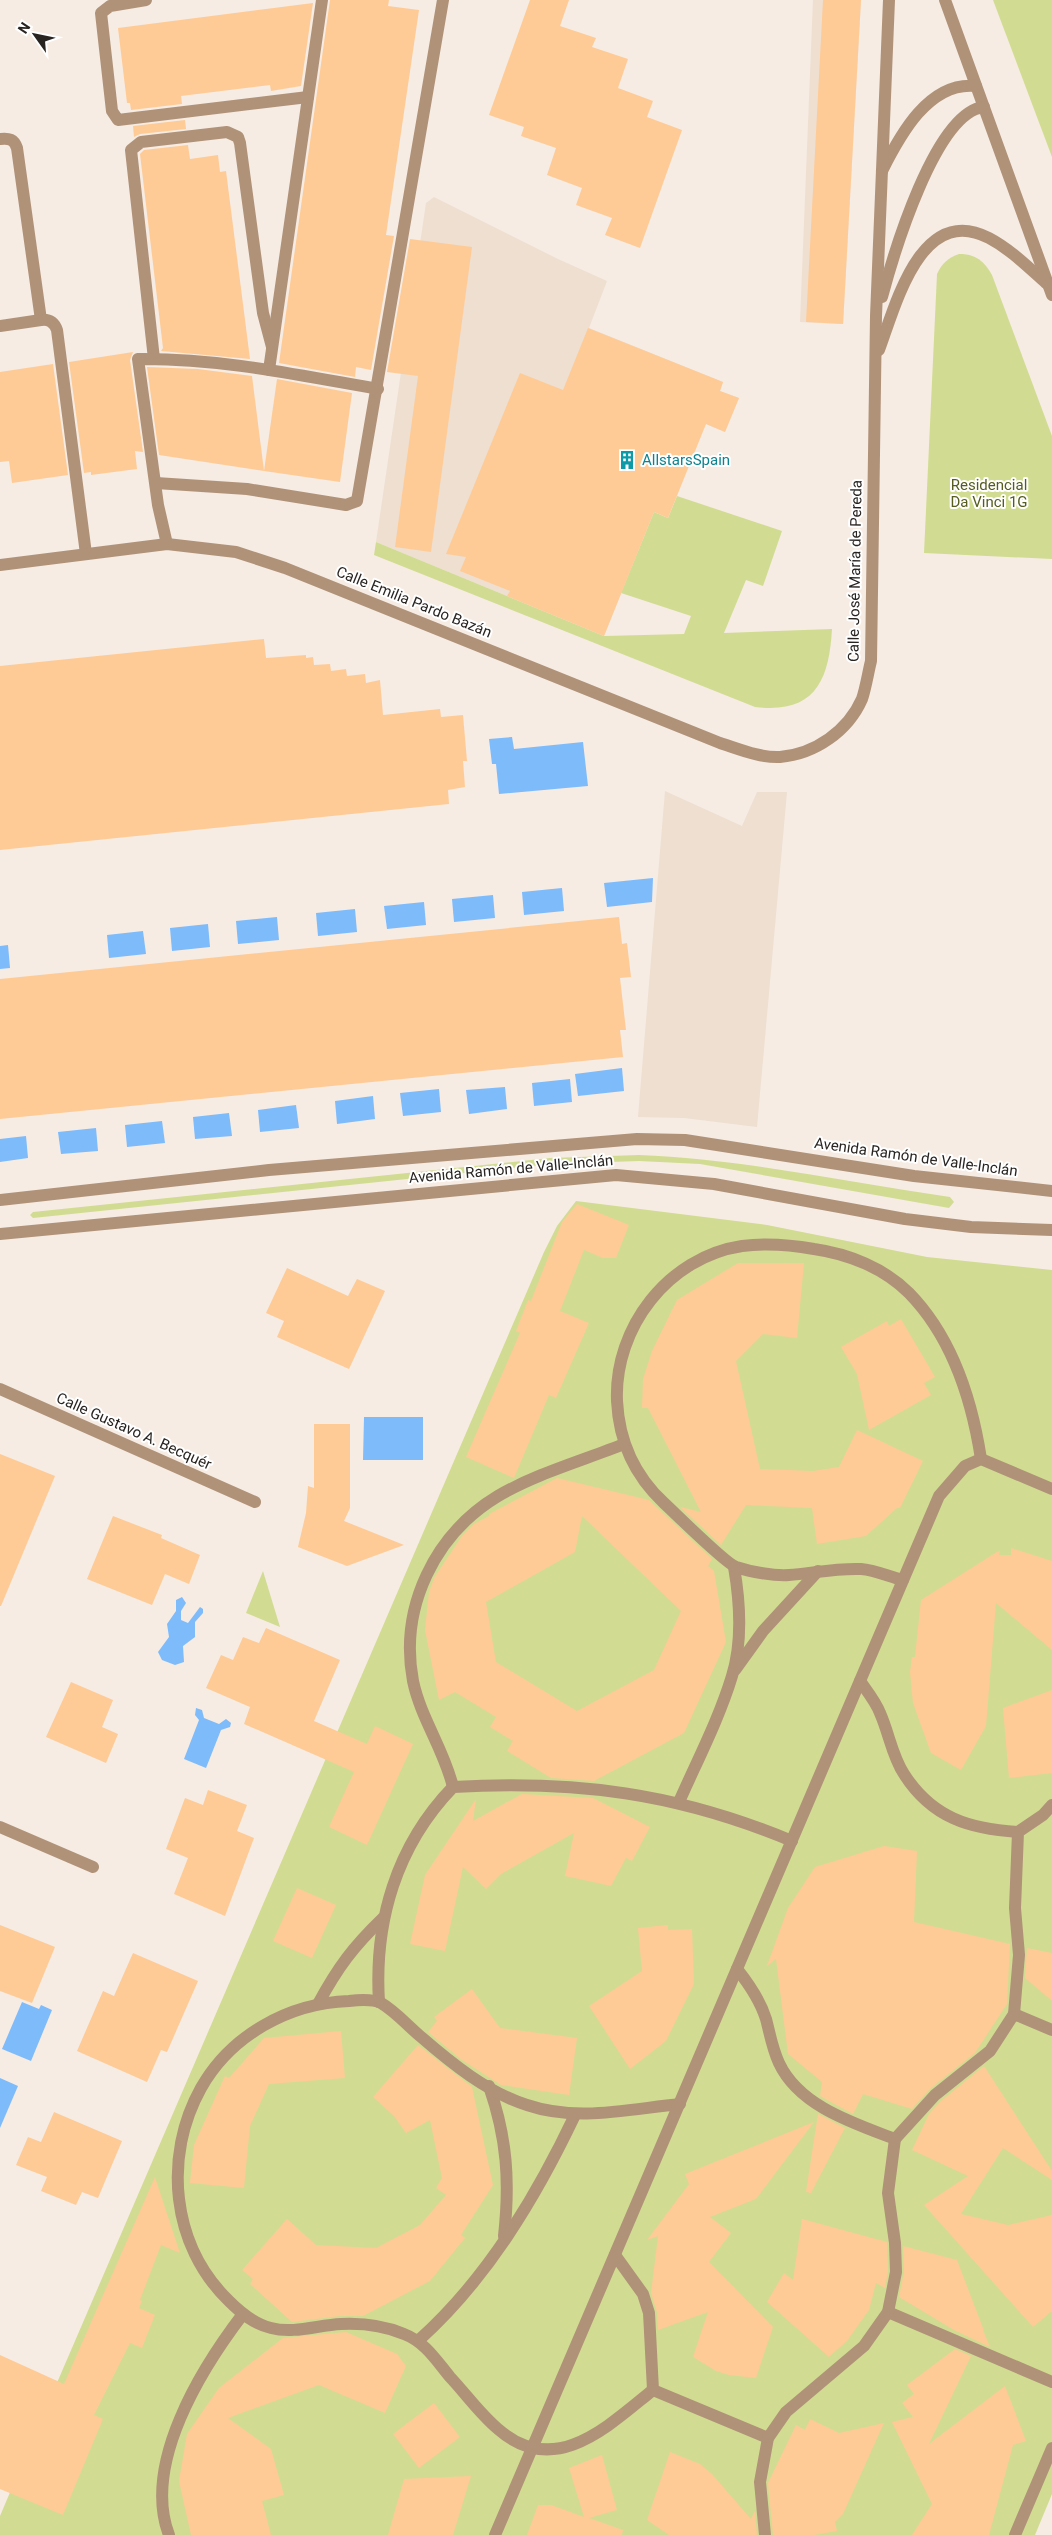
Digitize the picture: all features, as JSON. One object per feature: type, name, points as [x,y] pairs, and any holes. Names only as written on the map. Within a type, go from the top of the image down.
[{"type":"street","points":[[146,0],[110,6],[101,13],[112,110],[118,120],[308,97]]},
{"type":"street","points":[[269,370],[322,0]]},
{"type":"street","points":[[156,484],[247,489],[352,505],[360,496],[443,0]]},
{"type":"street","name":"Calle José María de Pereda","points":[[802,752],[824,742],[847,725],[862,698],[871,661],[876,316],[880,176],[889,0]]},
{"type":"street","name":"Calle José María de Pereda","points":[[945,0],[1050,290]]},
{"type":"street","name":"Calle José María de Pereda","points":[[880,176],[908,127],[934,98],[948,89],[963,84],[976,86]]},
{"type":"street","name":"Calle José María de Pereda","points":[[876,316],[894,254],[922,181],[938,149],[968,114],[984,108]]},
{"type":"street","points":[[154,359],[131,150],[141,142],[227,132],[238,137],[240,142],[263,313],[272,346]]},
{"type":"street","points":[[0,139],[10,139],[18,148],[41,320]]},
{"type":"street","name":"Calle José María de Pereda","points":[[876,359],[907,278],[929,244],[942,235],[956,230],[972,232],[989,238],[1009,251],[1050,290]]},
{"type":"street","points":[[0,326],[41,320],[50,320],[55,324],[86,554]]},
{"type":"street","points":[[167,544],[156,484],[138,359],[209,361],[378,389]]},
{"type":"street","name":"Calle Emilia Pardo Bazán","points":[[0,564],[167,544],[236,552],[285,568],[720,743],[754,754],[779,757],[802,752]]},
{"type":"street","name":"Avenida Ramón de Valle-Inclán","points":[[0,1200],[270,1170],[637,1139],[685,1140],[914,1176],[1052,1191]]},
{"type":"street","name":"Avenida Ramón de Valle-Inclán","points":[[0,1234],[616,1175],[714,1184],[788,1196],[905,1220],[971,1227],[1052,1230]]},
{"type":"street","points":[[903,1580],[862,1569],[818,1571],[786,1576],[734,1566],[652,1492],[636,1469],[624,1444],[618,1416],[616,1387],[620,1358],[630,1331],[645,1306],[664,1284],[687,1267],[713,1254],[741,1246],[769,1244],[829,1251],[860,1260],[887,1275],[909,1293],[932,1322],[950,1354],[965,1388],[975,1423],[981,1459]]},
{"type":"street","name":"Calle Gustavo A. Becquér","points":[[0,1389],[255,1502]]},
{"type":"street","points":[[452,1787],[448,1766],[420,1707],[413,1681],[410,1654],[412,1626],[416,1600],[426,1574],[451,1536],[476,1511],[524,1484],[624,1444]]},
{"type":"street","points":[[495,2535],[939,1496],[965,1466],[981,1459],[1052,1489]]},
{"type":"street","points":[[733,1675],[740,1631],[739,1596],[734,1566]]},
{"type":"street","points":[[679,1802],[733,1675],[763,1630],[818,1571]]},
{"type":"street","points":[[860,1681],[880,1712],[890,1744],[904,1774],[926,1800],[953,1819],[985,1830],[1018,1832],[1043,1815],[1052,1805]]},
{"type":"street","points":[[379,2002],[378,1964],[383,1918],[398,1870],[408,1846],[436,1804],[452,1787],[510,1784],[567,1785],[623,1791],[679,1802],[717,1813],[792,1841]]},
{"type":"street","points":[[0,1826],[93,1867]]},
{"type":"street","points":[[765,2535],[760,2482],[768,2438],[786,2412],[864,2346],[888,2312],[896,2272],[895,2243],[888,2193],[895,2139],[935,2095],[990,2050],[1014,2014],[1019,1955],[1014,1908],[1018,1832]]},
{"type":"street","points":[[318,2004],[336,1970],[354,1946],[383,1918]]},
{"type":"street","points":[[737,1969],[754,1991],[765,2017],[772,2044],[780,2064],[791,2082],[807,2097],[825,2108],[895,2139]]},
{"type":"street","points":[[653,2390],[604,2430],[584,2442],[559,2449],[532,2449],[501,2432],[419,2340],[396,2331],[370,2325],[340,2324],[304,2329],[274,2329],[261,2325],[243,2314],[219,2291],[205,2271],[186,2234],[178,2202],[177,2168],[182,2135],[192,2104],[209,2075],[231,2050],[256,2029],[286,2014],[318,2004],[359,2000],[379,2002],[442,2055],[489,2086],[526,2105],[575,2115],[680,2104]]},
{"type":"street","points":[[1014,2014],[1052,2030]]},
{"type":"street","points":[[489,2086],[499,2114],[508,2171],[508,2200],[504,2239]]},
{"type":"street","points":[[419,2340],[459,2300],[504,2239],[543,2179],[575,2115]]},
{"type":"street","points":[[615,2255],[643,2294],[649,2312],[653,2390]]},
{"type":"street","points":[[888,2312],[1052,2382]]},
{"type":"street","points":[[169,2535],[162,2506],[163,2479],[170,2449],[189,2400],[207,2365],[243,2314]]},
{"type":"street","points":[[653,2390],[768,2438]]},
{"type":"street","points":[[1015,2535],[1052,2448]]},
{"type":"shaded area","points":[[813,0],[861,0],[843,324],[800,322]]},
{"type":"shaded area","points":[[434,197],[558,259],[607,281],[589,328],[723,382],[720,391],[739,398],[725,432],[706,424],[663,489],[604,636],[376,542],[426,203]]},
{"type":"shaded area","points":[[665,791],[742,826],[757,792],[787,792],[757,1127],[684,1118],[638,1117]]},
{"type":"green space","points":[[993,0],[1052,0],[1052,157]]},
{"type":"green space","name":"Residencial Da Vinci 1G","points":[[959,254],[970,255],[979,259],[992,275],[1052,436],[1052,559],[924,553],[937,274],[946,261]]},
{"type":"green space","points":[[677,496],[782,531],[763,586],[746,580],[724,633],[832,629],[827,665],[822,679],[814,691],[804,699],[792,705],[775,708],[755,707],[374,555],[376,542],[604,636],[684,634],[691,616],[621,593],[654,512],[668,518]]},
{"type":"green space","points":[[639,1155],[678,1157],[756,1166],[950,1197],[954,1202],[949,1208],[700,1164],[639,1161],[551,1164],[33,1218],[30,1215],[33,1212],[550,1158]]},
{"type":"green space","points":[[576,1201],[767,1225],[927,1257],[1052,1270],[1052,2494],[1035,2535],[0,2535],[0,2516],[22,2464],[544,1252],[557,1226]]},
{"type":"green space","points":[[263,1571],[280,1627],[246,1613]]},
{"type":"water","points":[[512,737],[514,749],[583,742],[588,786],[499,794],[496,764],[492,764],[489,739]]},
{"type":"water","points":[[653,878],[652,902],[607,907],[604,883]]},
{"type":"water","points":[[562,888],[564,911],[524,915],[522,892]]},
{"type":"water","points":[[493,895],[495,918],[454,922],[452,899]]},
{"type":"water","points":[[424,902],[426,925],[387,929],[384,906]]},
{"type":"water","points":[[355,909],[357,932],[318,936],[316,913]]},
{"type":"water","points":[[277,917],[279,940],[238,944],[236,921]]},
{"type":"water","points":[[208,924],[210,947],[172,951],[170,928]]},
{"type":"water","points":[[143,931],[146,954],[109,958],[107,935]]},
{"type":"water","points":[[8,945],[10,968],[0,969],[0,946]]},
{"type":"water","points":[[622,1068],[624,1091],[578,1096],[575,1074]]},
{"type":"water","points":[[570,1079],[572,1102],[534,1106],[532,1083]]},
{"type":"water","points":[[505,1087],[507,1109],[469,1114],[466,1090]]},
{"type":"water","points":[[439,1089],[441,1112],[403,1116],[400,1093]]},
{"type":"water","points":[[373,1096],[375,1119],[337,1124],[335,1101]]},
{"type":"water","points":[[296,1105],[299,1128],[260,1132],[258,1110]]},
{"type":"water","points":[[229,1113],[232,1136],[195,1139],[193,1117]]},
{"type":"water","points":[[162,1121],[165,1143],[127,1147],[125,1125]]},
{"type":"water","points":[[96,1128],[98,1151],[61,1154],[58,1132]]},
{"type":"water","points":[[26,1136],[28,1158],[0,1162],[0,1139]]},
{"type":"water","points":[[364,1417],[423,1417],[423,1460],[363,1460]]},
{"type":"water","points":[[182,1597],[186,1603],[181,1611],[181,1620],[188,1623],[200,1607],[203,1609],[203,1613],[195,1622],[195,1637],[183,1646],[184,1662],[175,1665],[162,1660],[158,1652],[169,1637],[167,1624],[176,1611],[176,1600]]},
{"type":"water","points":[[196,1708],[202,1710],[204,1718],[219,1724],[226,1719],[231,1723],[230,1727],[221,1730],[206,1768],[184,1759],[199,1720],[195,1715]]},
{"type":"water","points":[[22,2002],[39,2009],[41,2005],[52,2010],[31,2061],[2,2049]]},
{"type":"water","points":[[0,2078],[18,2086],[0,2128]]},
{"type":"building","points":[[330,0],[389,0],[388,6],[419,10],[386,235],[394,236],[371,370],[356,367],[355,377],[279,363]]},
{"type":"building","points":[[530,0],[569,0],[560,26],[596,38],[592,47],[628,59],[618,88],[653,101],[647,117],[682,130],[640,248],[605,235],[612,218],[576,205],[582,188],[547,175],[556,148],[521,136],[524,127],[489,115]]},
{"type":"building","points":[[823,0],[861,0],[843,324],[806,322]]},
{"type":"building","points":[[313,3],[301,86],[271,91],[270,85],[181,96],[182,104],[131,110],[130,103],[127,103],[118,28]]},
{"type":"building","points":[[185,120],[186,129],[140,134],[134,137],[133,126]]},
{"type":"building","points":[[188,145],[190,159],[218,155],[220,172],[226,171],[250,359],[161,351],[163,348],[140,154],[144,150]]},
{"type":"building","points":[[410,239],[472,247],[431,552],[395,547],[418,376],[387,372]]},
{"type":"building","name":"AllstarsSpain","points":[[588,328],[723,382],[720,391],[739,398],[725,432],[706,424],[668,518],[654,512],[604,636],[507,596],[510,591],[460,571],[466,557],[446,554],[520,373],[563,390]]},
{"type":"building","points":[[133,352],[130,360],[143,452],[135,451],[137,469],[91,475],[91,472],[84,473],[69,362]]},
{"type":"building","points":[[53,364],[68,475],[12,483],[9,461],[0,462],[0,372]]},
{"type":"building","points":[[147,367],[198,369],[252,376],[264,471],[159,455]]},
{"type":"building","points":[[277,379],[352,393],[340,482],[264,471]]},
{"type":"building","points":[[264,639],[266,658],[306,655],[306,658],[313,657],[314,665],[330,664],[331,671],[346,669],[347,676],[365,674],[366,683],[380,680],[383,715],[440,709],[441,717],[463,715],[467,761],[463,761],[465,787],[448,790],[449,804],[0,850],[0,666]]},
{"type":"building","points":[[619,917],[622,944],[627,943],[631,977],[620,978],[626,1030],[620,1030],[623,1057],[0,1119],[0,979]]},
{"type":"building","points":[[577,1204],[629,1225],[616,1258],[603,1258],[584,1250],[560,1311],[589,1323],[556,1398],[549,1395],[514,1478],[466,1457],[520,1333],[516,1331],[528,1300],[531,1301],[562,1222]]},
{"type":"building","points":[[738,1263],[804,1263],[797,1338],[763,1334],[736,1361],[760,1469],[813,1471],[839,1467],[857,1430],[923,1461],[900,1508],[897,1508],[866,1536],[817,1544],[812,1508],[746,1505],[721,1545],[680,1507],[701,1512],[648,1408],[642,1408],[643,1379],[652,1351],[677,1300]]},
{"type":"building","points":[[287,1268],[348,1296],[357,1279],[385,1291],[349,1369],[277,1337],[284,1321],[266,1313]]},
{"type":"building","points":[[901,1319],[935,1377],[924,1383],[931,1395],[869,1430],[857,1374],[841,1347],[887,1321],[889,1326]]},
{"type":"building","points":[[314,1424],[350,1424],[350,1508],[344,1521],[404,1545],[347,1566],[298,1547],[306,1513],[308,1486],[314,1488]]},
{"type":"building","points":[[0,1454],[55,1476],[1,1606],[0,1606]]},
{"type":"building","points":[[557,1478],[649,1500],[712,1559],[708,1566],[714,1571],[726,1642],[684,1733],[594,1781],[551,1778],[507,1751],[513,1741],[490,1727],[496,1717],[455,1692],[439,1700],[425,1630],[429,1592],[434,1578],[462,1536],[474,1524],[489,1516],[489,1514]],"holes":[[[582,1516],[681,1611],[654,1670],[577,1711],[496,1662],[486,1602],[575,1552]]]},
{"type":"building","points":[[113,1516],[162,1535],[161,1538],[200,1555],[189,1584],[165,1574],[152,1605],[87,1579]]},
{"type":"building","points":[[1011,1548],[1052,1561],[1052,1650],[996,1603],[986,1726],[961,1770],[931,1753],[913,1703],[910,1672],[912,1657],[915,1657],[921,1600],[1000,1550],[999,1555],[1011,1555]]},
{"type":"building","points":[[266,1628],[340,1660],[314,1721],[367,1744],[375,1726],[413,1744],[367,1845],[329,1827],[354,1772],[244,1724],[250,1707],[206,1688],[221,1655],[233,1660],[243,1637],[259,1643]]},
{"type":"building","points":[[71,1682],[113,1700],[102,1727],[118,1734],[106,1763],[46,1737]]},
{"type":"building","points":[[1052,1690],[1052,1773],[1009,1778],[1003,1708]]},
{"type":"building","points":[[208,1790],[247,1805],[237,1831],[254,1838],[225,1916],[174,1894],[188,1858],[166,1849],[185,1798],[203,1805]]},
{"type":"building","points":[[522,1794],[593,1798],[650,1827],[632,1861],[626,1858],[611,1886],[565,1876],[574,1833],[501,1874],[486,1889],[463,1867],[445,1951],[410,1944],[425,1875],[476,1799],[473,1821]]},
{"type":"building","points":[[884,1846],[917,1851],[914,1922],[1010,1944],[1007,2004],[975,2053],[930,2089],[912,2109],[863,2094],[853,2114],[820,2096],[822,2082],[788,2054],[776,1959],[767,1966],[788,1908],[815,1867]]},
{"type":"building","points":[[297,1888],[336,1905],[312,1958],[273,1941]]},
{"type":"building","points":[[0,1925],[55,1947],[32,2003],[0,1991]]},
{"type":"building","points":[[668,1925],[668,1930],[692,1929],[694,1984],[666,2041],[630,2069],[589,2006],[642,1971],[638,1928]]},
{"type":"building","points":[[1027,1948],[1052,1953],[1052,2001],[1025,1978]]},
{"type":"building","points":[[133,1953],[198,1981],[167,2052],[161,2050],[147,2082],[77,2051],[103,1991],[114,1996]]},
{"type":"building","points":[[472,1989],[500,2028],[577,2038],[569,2095],[501,2085],[462,2060],[428,2032],[437,2021],[434,2017]]},
{"type":"building","points":[[341,2031],[345,2078],[269,2084],[250,2126],[244,2188],[190,2183],[194,2145],[225,2076],[229,2078],[264,2038]]},
{"type":"building","points":[[418,2045],[472,2087],[493,2185],[461,2235],[465,2238],[430,2281],[363,2316],[340,2316],[292,2322],[250,2284],[253,2279],[242,2270],[287,2219],[316,2245],[376,2248],[420,2225],[446,2195],[436,2188],[442,2178],[430,2120],[406,2133],[394,2116],[373,2097]]},
{"type":"building","points":[[984,2066],[1052,2171],[1052,2180],[1003,2148],[961,2214],[1008,2225],[1052,2215],[1052,2311],[1033,2327],[924,2205],[968,2176],[912,2150],[929,2114],[941,2101]]},
{"type":"building","points":[[54,2112],[122,2141],[98,2198],[82,2192],[76,2205],[41,2191],[47,2177],[16,2165],[28,2137],[41,2142]]},
{"type":"building","points":[[818,2114],[845,2128],[811,2193],[806,2192]]},
{"type":"building","points":[[814,2122],[756,2199],[710,2217],[731,2233],[709,2262],[773,2327],[756,2378],[729,2375],[716,2371],[693,2357],[708,2312],[658,2330],[657,2312],[651,2293],[658,2236],[647,2240],[689,2184],[685,2174]]},
{"type":"building","points":[[155,2177],[180,2253],[161,2245],[140,2300],[142,2301],[139,2308],[155,2315],[142,2348],[130,2343],[94,2415],[103,2419],[63,2515],[0,2489],[0,2355],[64,2384]]},
{"type":"building","points":[[802,2219],[887,2242],[888,2271],[885,2288],[876,2283],[869,2310],[847,2341],[829,2357],[767,2302],[784,2273],[793,2280]]},
{"type":"building","points":[[903,2246],[957,2260],[990,2347],[954,2330],[899,2297],[904,2272]]},
{"type":"building","points":[[346,2332],[397,2354],[406,2366],[385,2413],[319,2385],[228,2418],[271,2449],[284,2495],[262,2501],[271,2535],[191,2535],[179,2481],[187,2434],[219,2388],[283,2338]]},
{"type":"building","points":[[955,2349],[971,2356],[929,2444],[1005,2386],[1026,2441],[1013,2445],[989,2535],[912,2535],[932,2504],[892,2422],[913,2417],[902,2403],[914,2394],[907,2385]]},
{"type":"building","points":[[434,2403],[460,2437],[419,2468],[393,2434]]},
{"type":"building","points":[[810,2419],[839,2433],[884,2423],[843,2514],[835,2522],[837,2531],[814,2535],[773,2535],[768,2483],[796,2425],[805,2430]]},
{"type":"building","points":[[670,2452],[700,2464],[712,2474],[751,2519],[755,2511],[757,2535],[669,2535],[647,2520]]},
{"type":"building","points":[[602,2455],[617,2510],[589,2518],[623,2530],[622,2535],[527,2535],[538,2505],[551,2505],[584,2517],[569,2468]]},
{"type":"building","points":[[471,2476],[453,2535],[388,2535],[404,2479]]},
{"type":"place","name":"AllstarsSpain","points":[[627,460]]}]
